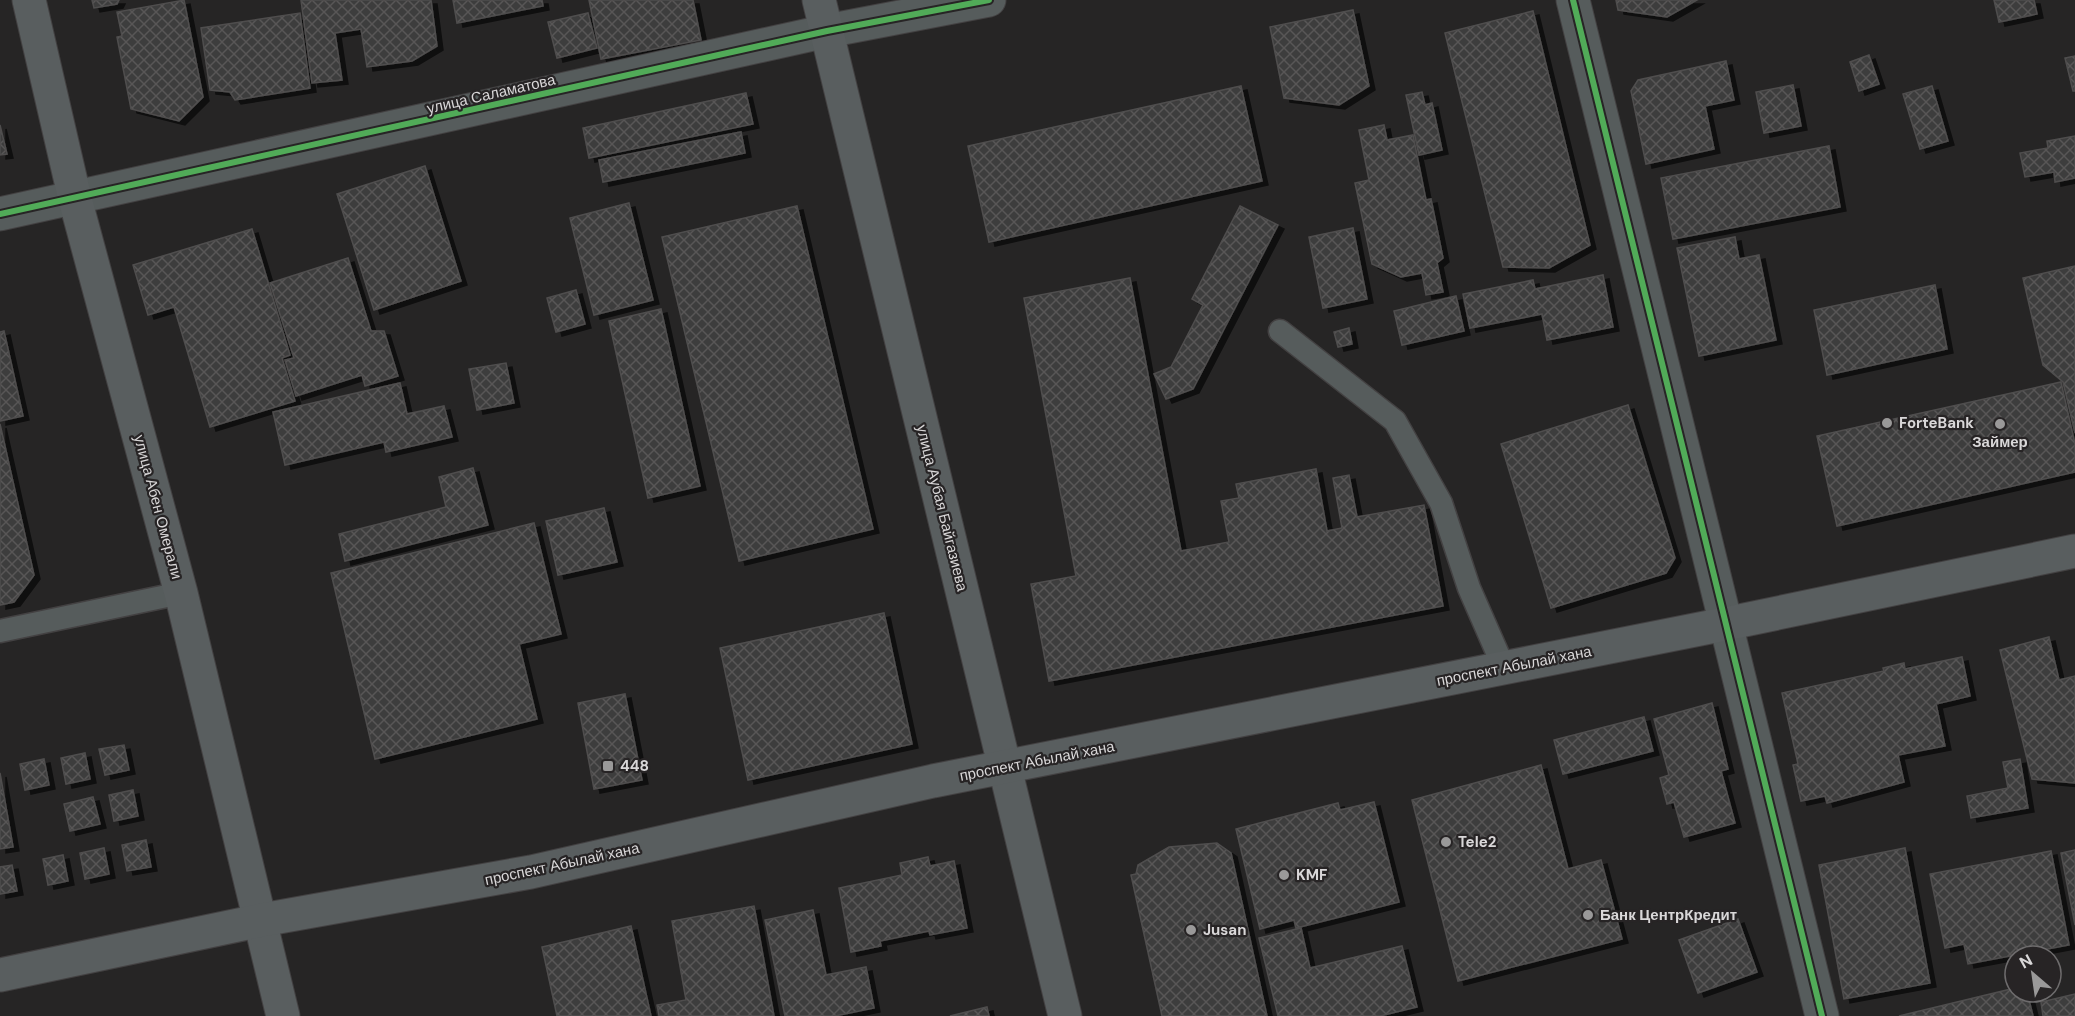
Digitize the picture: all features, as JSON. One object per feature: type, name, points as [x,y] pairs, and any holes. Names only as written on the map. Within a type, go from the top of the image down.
[{"type":"main road","name":"улица Абен Омерали","points":[[29,0],[75,199],[181,593],[262,920],[283,1016]]},
{"type":"main road","name":"улица Аубая Байгазиева","points":[[819,0],[1065,1016]]},
{"type":"main road","name":"проспект Абылай хана","points":[[0,975],[262,920],[531,873],[933,781],[1725,624],[2075,551]]},
{"type":"street","name":"улица Саламатова","points":[[0,214],[826,31],[989,0]]},
{"type":"street","points":[[1573,0],[1822,1016]]},
{"type":"lane","points":[[1280,331],[1395,421],[1441,503],[1469,588],[1504,668]]},
{"type":"lane","points":[[0,630],[181,593]]},
{"type":"building","points":[[92,0],[119,0],[117,4],[94,8]]},
{"type":"building","points":[[184,0],[203,97],[179,121],[131,109],[117,37],[122,36],[117,12]]},
{"type":"building","points":[[301,0],[431,0],[437,46],[412,61],[367,67],[361,29],[335,33],[342,80],[312,83]]},
{"type":"building","points":[[453,0],[542,0],[543,6],[457,23]]},
{"type":"building","points":[[589,0],[693,0],[701,40],[601,59]]},
{"type":"building","points":[[1616,0],[1697,0],[1667,17],[1618,10]]},
{"type":"building","points":[[1994,0],[2034,0],[2037,14],[1999,22]]},
{"type":"building","points":[[1353,10],[1369,86],[1339,105],[1284,98],[1270,27]]},
{"type":"building","points":[[1533,11],[1590,245],[1549,268],[1503,267],[1445,33]]},
{"type":"building","points":[[300,13],[310,88],[235,100],[230,92],[210,90],[201,28]]},
{"type":"building","points":[[588,13],[597,48],[557,58],[548,22]]},
{"type":"building","points":[[1869,55],[1879,84],[1859,91],[1850,62]]},
{"type":"building","points":[[2075,56],[2075,91],[2073,91],[2065,58]]},
{"type":"building","points":[[1726,61],[1734,100],[1705,106],[1714,149],[1646,164],[1631,91],[1638,80]]},
{"type":"building","points":[[1793,85],[1801,126],[1764,133],[1756,92]]},
{"type":"building","points":[[1241,86],[1262,181],[989,242],[968,146]]},
{"type":"building","points":[[1932,86],[1948,141],[1920,149],[1903,94]]},
{"type":"building","points":[[1422,92],[1425,105],[1432,103],[1442,150],[1419,155],[1406,95]]},
{"type":"building","points":[[746,93],[753,124],[589,158],[583,128]]},
{"type":"building","points":[[0,125],[7,154],[0,155]]},
{"type":"building","points":[[1384,125],[1387,140],[1413,135],[1426,200],[1431,199],[1443,258],[1437,263],[1443,292],[1426,295],[1422,273],[1401,277],[1372,264],[1355,183],[1369,180],[1359,130]]},
{"type":"building","points":[[741,132],[745,153],[603,182],[599,160]]},
{"type":"building","points":[[2075,136],[2075,178],[2055,182],[2054,172],[2025,177],[2020,153],[2048,148],[2047,141]]},
{"type":"building","points":[[1829,146],[1840,207],[1673,239],[1661,178]]},
{"type":"building","points":[[425,166],[461,281],[374,310],[337,194]]},
{"type":"building","points":[[629,203],[653,300],[594,315],[570,218]]},
{"type":"building","points":[[797,206],[873,529],[739,561],[662,237]]},
{"type":"building","points":[[1240,206],[1278,225],[1193,389],[1166,399],[1154,374],[1171,367],[1203,305],[1192,299]]},
{"type":"building","points":[[1353,228],[1367,299],[1323,308],[1309,237]]},
{"type":"building","points":[[252,229],[290,355],[282,358],[295,401],[210,427],[174,307],[148,315],[133,265]]},
{"type":"building","points":[[1735,237],[1739,259],[1759,255],[1776,340],[1699,356],[1677,248]]},
{"type":"building","points":[[348,258],[371,331],[384,331],[398,376],[365,386],[362,375],[296,396],[285,360],[294,358],[270,283]]},
{"type":"building","points":[[2075,266],[2075,433],[2063,382],[2043,365],[2023,278]]},
{"type":"building","points":[[1603,275],[1613,327],[1547,340],[1542,314],[1470,328],[1463,294],[1533,280],[1535,289]]},
{"type":"building","points":[[1130,278],[1181,551],[1229,542],[1221,501],[1239,498],[1236,484],[1316,469],[1327,531],[1342,528],[1333,478],[1349,475],[1357,517],[1424,505],[1443,606],[1049,681],[1031,584],[1076,576],[1024,298]]},
{"type":"building","points":[[1935,285],[1947,349],[1827,375],[1814,310]]},
{"type":"building","points":[[576,290],[585,324],[556,332],[547,298]]},
{"type":"building","points":[[1456,296],[1464,331],[1402,345],[1394,311]]},
{"type":"building","points":[[661,309],[700,486],[648,498],[609,321]]},
{"type":"building","points":[[1349,328],[1352,344],[1338,347],[1334,332]]},
{"type":"building","points":[[4,331],[23,416],[0,421],[0,332]]},
{"type":"building","points":[[506,363],[514,403],[477,410],[469,369]]},
{"type":"building","points":[[2061,382],[2075,444],[2075,472],[1837,526],[1817,436]]},
{"type":"building","points":[[400,383],[407,414],[444,406],[452,437],[386,452],[384,442],[285,465],[273,412]]},
{"type":"building","points":[[1628,405],[1675,558],[1666,573],[1551,608],[1501,444]]},
{"type":"building","points":[[0,424],[34,575],[14,602],[0,605]]},
{"type":"building","points":[[473,468],[488,525],[345,561],[339,534],[446,507],[439,477]]},
{"type":"building","points":[[604,508],[617,562],[558,575],[546,521]]},
{"type":"building","points":[[534,523],[561,634],[519,644],[537,719],[375,759],[331,573]]},
{"type":"building","points":[[884,613],[912,744],[748,780],[720,648]]},
{"type":"building","points":[[2049,637],[2059,680],[2075,676],[2075,783],[2032,779],[2000,650]]},
{"type":"building","points":[[1962,657],[1970,696],[1936,704],[1945,746],[1898,755],[1904,782],[1827,803],[1825,796],[1801,801],[1793,765],[1798,764],[1782,693],[1884,671],[1883,668],[1904,663],[1905,669]]},
{"type":"building","points":[[625,694],[642,780],[594,789],[578,703]]},
{"type":"building","points":[[1712,703],[1728,769],[1721,771],[1735,823],[1684,837],[1674,802],[1667,804],[1660,778],[1669,775],[1654,719]]},
{"type":"building","points":[[1644,717],[1653,751],[1563,774],[1554,740]]},
{"type":"building","points":[[124,745],[129,770],[105,775],[99,749]]},
{"type":"building","points":[[85,753],[90,779],[66,784],[61,758]]},
{"type":"building","points":[[44,759],[49,785],[25,790],[20,764]]},
{"type":"building","points":[[2020,759],[2028,808],[1971,818],[1967,796],[2008,788],[2003,762]]},
{"type":"building","points":[[1541,765],[1568,869],[1601,860],[1622,939],[1458,981],[1412,800]]},
{"type":"building","points":[[0,773],[13,847],[0,849]]},
{"type":"building","points":[[133,790],[138,816],[114,821],[109,795]]},
{"type":"building","points":[[93,797],[100,824],[70,831],[64,804]]},
{"type":"building","points":[[1374,802],[1399,902],[1296,928],[1294,920],[1260,929],[1236,829],[1338,803],[1340,810]]},
{"type":"building","points":[[146,840],[151,867],[127,871],[122,845]]},
{"type":"building","points":[[1217,843],[1231,853],[1267,1016],[1162,1016],[1131,875],[1136,874],[1138,865],[1169,847]]},
{"type":"building","points":[[104,848],[109,874],[85,879],[80,853]]},
{"type":"building","points":[[1905,848],[1930,983],[1844,999],[1819,865]]},
{"type":"building","points":[[2075,850],[2075,925],[2061,853]]},
{"type":"building","points":[[2051,851],[2069,945],[2003,944],[2003,957],[1968,964],[1964,944],[1945,948],[1930,874]]},
{"type":"building","points":[[63,855],[68,881],[48,885],[43,859]]},
{"type":"building","points":[[928,857],[930,866],[954,861],[967,928],[930,935],[929,931],[880,941],[881,946],[851,952],[839,888],[902,875],[900,863]]},
{"type":"building","points":[[12,865],[17,891],[0,894],[0,867]]},
{"type":"building","points":[[754,906],[774,1016],[659,1016],[657,1005],[686,1000],[672,921]]},
{"type":"building","points":[[813,910],[826,975],[866,967],[874,1008],[835,1016],[785,1016],[765,920]]},
{"type":"building","points":[[1738,919],[1757,972],[1698,993],[1679,940]]},
{"type":"building","points":[[631,926],[651,1016],[557,1016],[542,947]]},
{"type":"building","points":[[1301,928],[1310,968],[1402,946],[1417,1007],[1380,1016],[1278,1016],[1259,938]]},
{"type":"building","points":[[2003,991],[2003,1004],[2030,1004],[2033,1016],[1899,1016]]},
{"type":"building","points":[[2075,994],[2075,1016],[2043,1016],[2041,1004],[2063,1004],[2063,997]]},
{"type":"building","points":[[987,1007],[989,1016],[950,1016]]},
{"type":"cycle path","points":[[0,214],[827,31],[989,0]]},
{"type":"cycle path","points":[[1573,0],[1822,1016]]},
{"type":"place","name":"ForteBank","points":[[1887,423]]},
{"type":"place","name":"Займер","points":[[2000,424]]},
{"type":"place","name":"448","points":[[608,766]]},
{"type":"place","name":"Tele2","points":[[1446,842]]},
{"type":"place","name":"KMF","points":[[1284,875]]},
{"type":"place","name":"Банк ЦентрКредит","points":[[1588,915]]},
{"type":"place","name":"Jusan","points":[[1191,930]]}]
